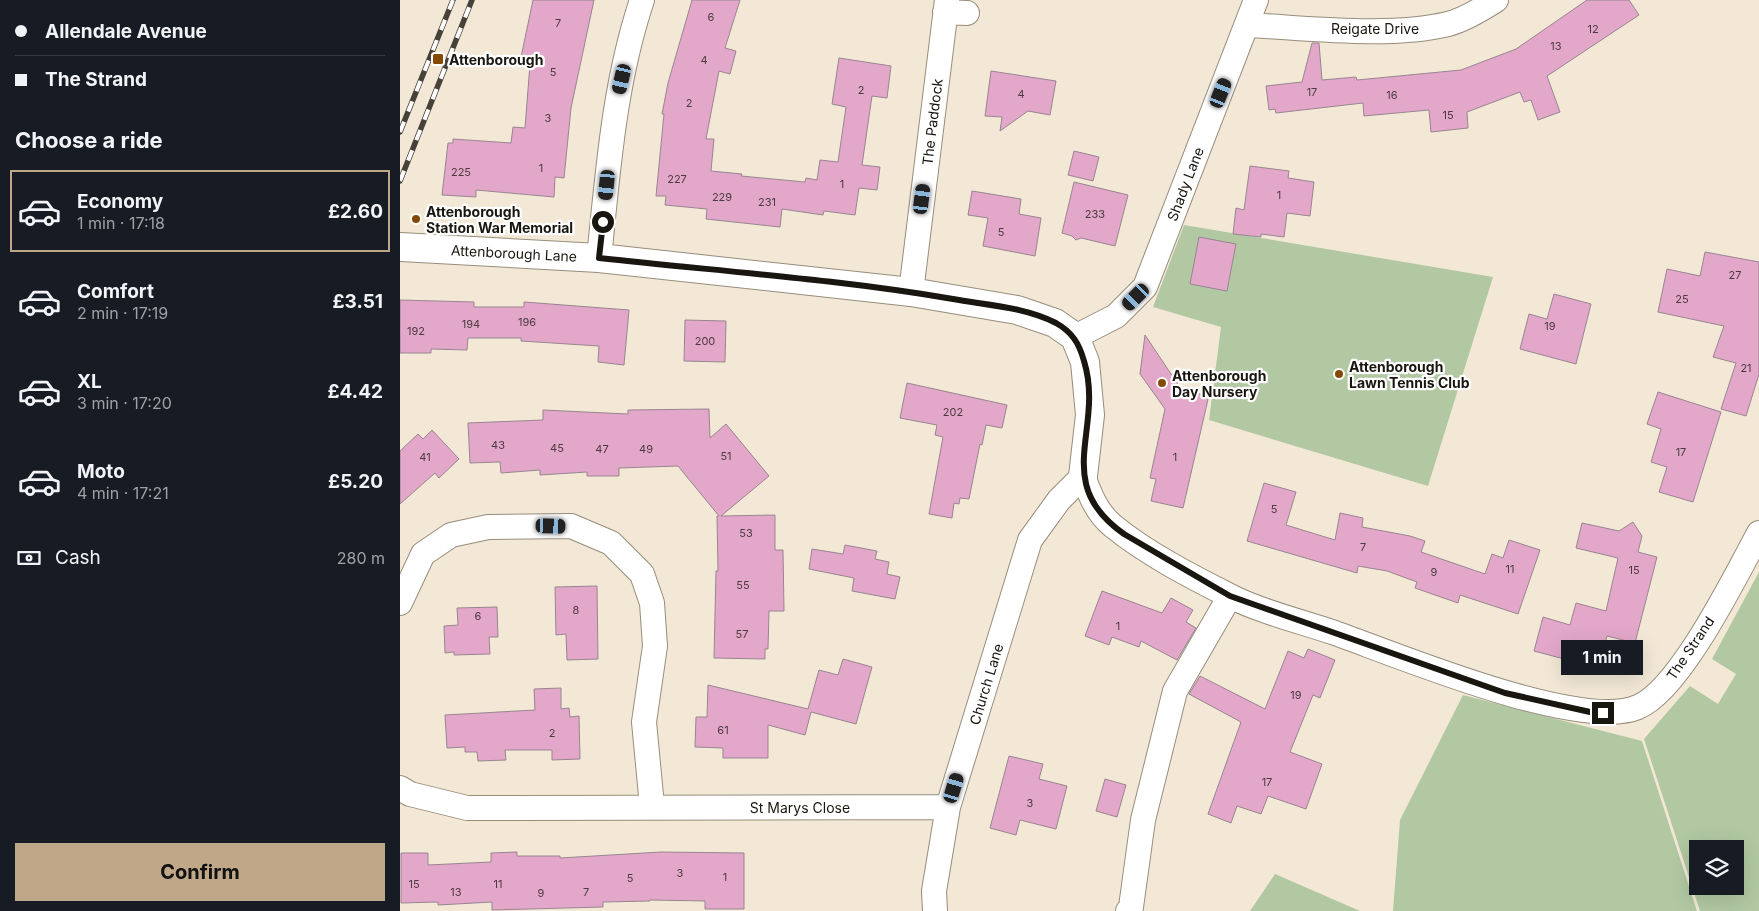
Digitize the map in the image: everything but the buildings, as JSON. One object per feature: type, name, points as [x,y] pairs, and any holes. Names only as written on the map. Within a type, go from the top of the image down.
[{"type":"street","points":[[599,258],[614,112],[633,28],[642,0]]},
{"type":"street","name":"Shady Lane","points":[[1075,337],[1116,316],[1145,287],[1248,25],[1256,0]]},
{"type":"street","name":"Reigate Drive","points":[[1248,25],[1350,30],[1413,30],[1449,24],[1482,9],[1496,0]]},
{"type":"street","name":"The Paddock","points":[[911,292],[953,8]]},
{"type":"street","name":"Attenborough Lane","points":[[400,247],[599,258],[911,292],[1017,310],[1056,323],[1075,337]]},
{"type":"street","points":[[1075,337],[1085,362],[1089,390],[1090,415],[1084,452],[1083,476]]},
{"type":"street","name":"The Strand","points":[[1083,476],[1095,507],[1111,525],[1137,544],[1230,596],[1505,693],[1590,712],[1616,713],[1639,707],[1658,693],[1682,665],[1759,533]]},
{"type":"street","name":"Church Lane","points":[[935,911],[934,891],[948,807],[1030,540],[1059,500],[1083,476]]},
{"type":"street","points":[[400,603],[423,554],[451,536],[488,527],[571,526],[610,543],[642,574],[652,603],[655,646],[644,722],[652,806]]},
{"type":"street","points":[[1128,911],[1131,907],[1143,820],[1175,691],[1230,596]]},
{"type":"street","name":"St Marys Close","points":[[400,788],[410,794],[467,808],[652,806],[948,807]]},
{"type":"green space","name":"Attenborough Lawn Tennis Club","points":[[1184,225],[1493,277],[1428,486],[1209,420],[1221,327],[1153,307]]},
{"type":"green space","points":[[1759,572],[1759,911],[1700,911],[1695,895],[1744,895],[1744,840],[1689,840],[1689,877],[1644,739],[1690,686],[1718,704],[1736,674],[1712,659]]},
{"type":"green space","points":[[1463,695],[1642,741],[1689,886],[1689,895],[1692,895],[1697,911],[1393,911],[1400,820]]},
{"type":"green space","points":[[1275,874],[1360,911],[1250,911]]},
{"type":"railway","points":[[400,132],[453,0]]},
{"type":"railway","points":[[400,181],[472,0]]},
{"type":"place","name":"Attenborough","points":[[438,59]]},
{"type":"place","name":"Attenborough Station War Memorial","points":[[416,219]]},
{"type":"place","name":"Attenborough Lawn Tennis Club","points":[[1339,374]]},
{"type":"place","name":"Attenborough Day Nursery","points":[[1162,383]]},
{"type":"route","points":[[603,222],[599,258],[911,292],[1017,310],[1056,323],[1075,337],[1085,362],[1090,415],[1084,452],[1083,476],[1095,507],[1111,525],[1137,544],[1230,596],[1505,693],[1590,712],[1603,713]]}]
